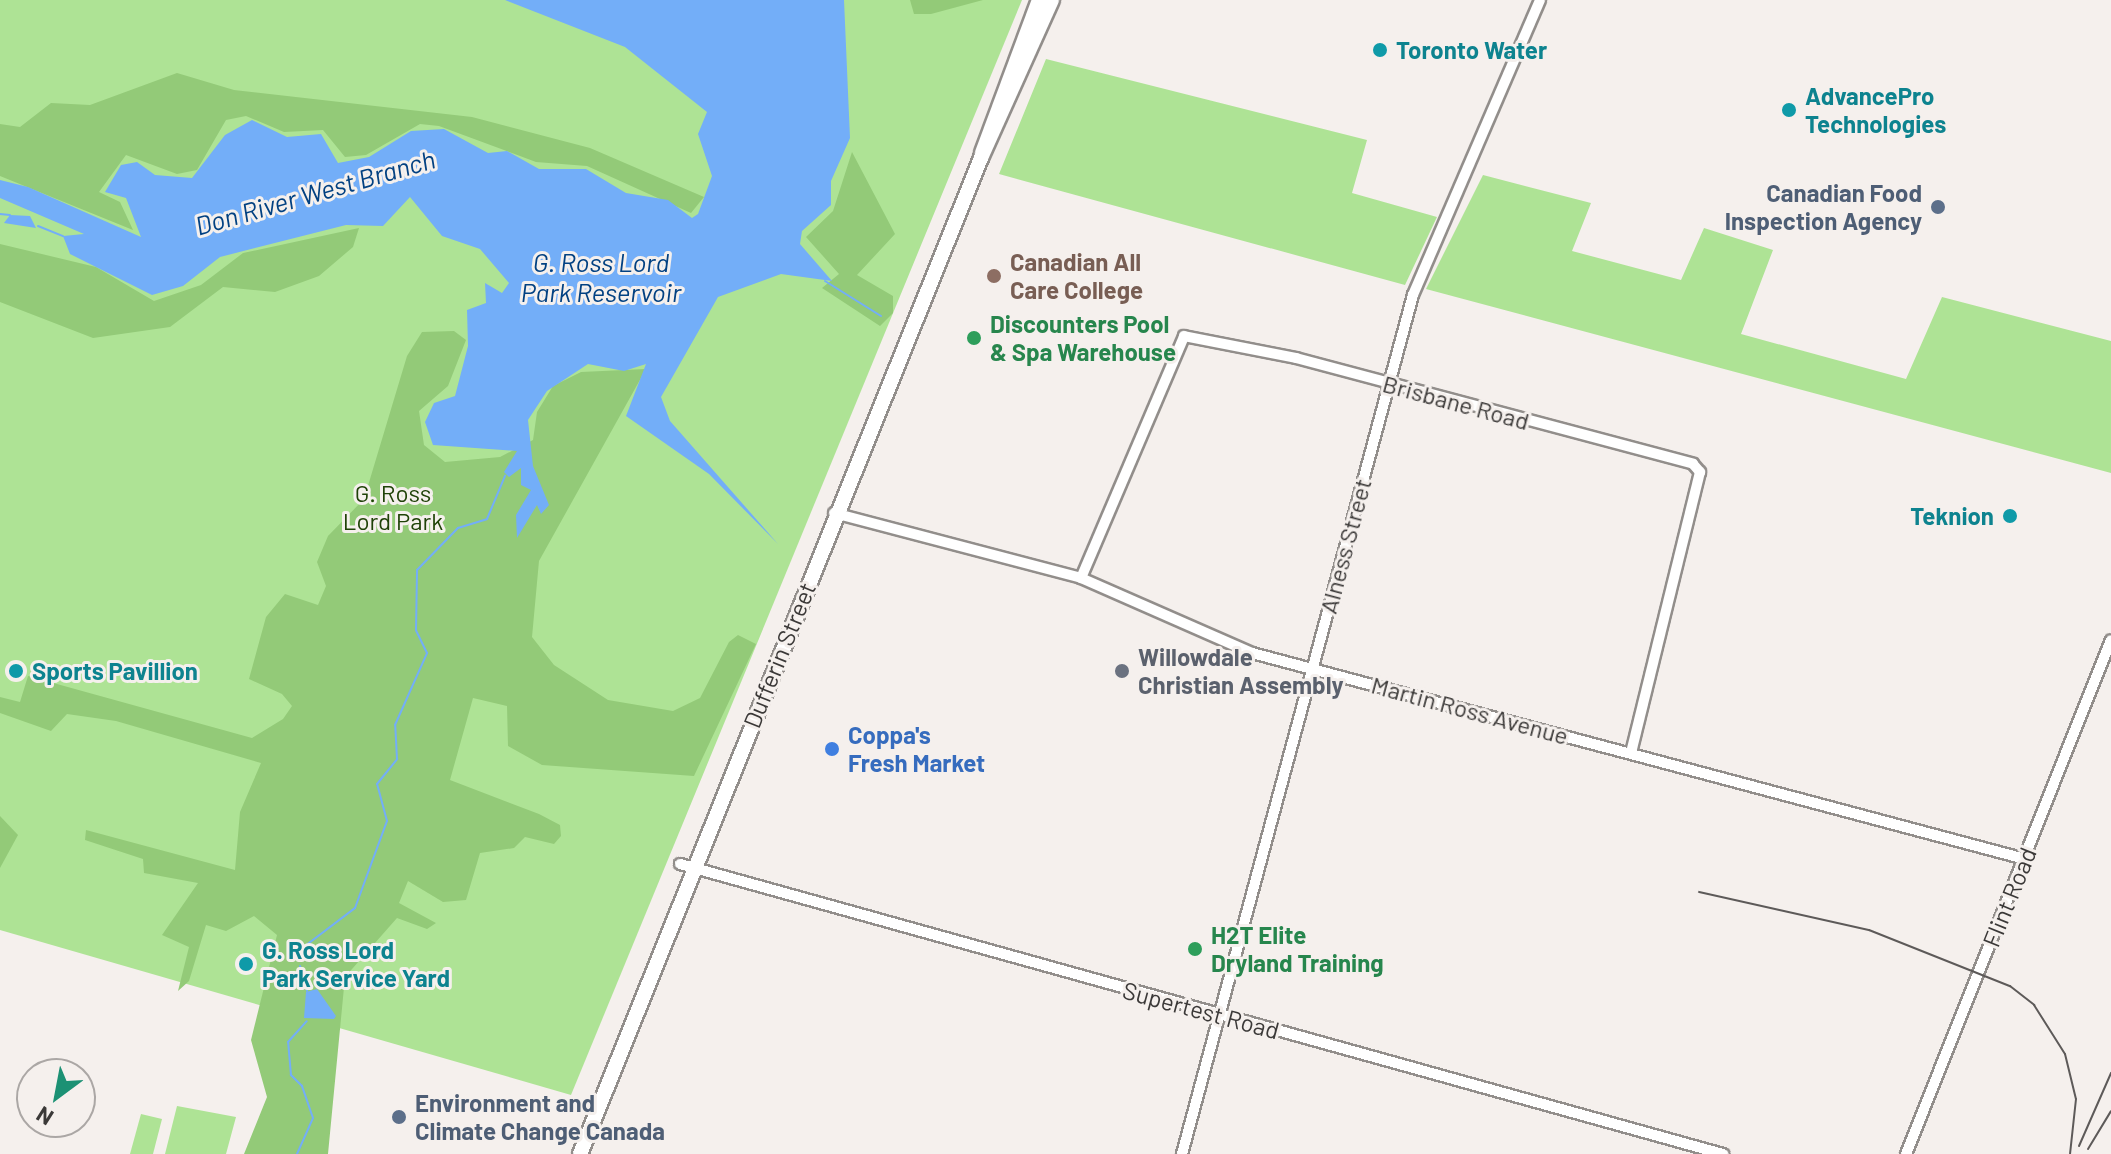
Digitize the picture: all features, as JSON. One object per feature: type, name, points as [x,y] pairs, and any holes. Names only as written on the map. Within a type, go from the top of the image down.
[{"type":"main road","name":"Dufferin Street","points":[[981,158],[1039,0]]},
{"type":"main road","name":"Dufferin Street","points":[[580,1154],[686,866],[981,158],[1052,0]]},
{"type":"street","name":"Alness Street","points":[[1182,1154],[1413,295],[1540,0]]},
{"type":"street","name":"Brisbane Road","points":[[1081,578],[1184,336],[1212,336],[1700,472],[1631,752]]},
{"type":"street","name":"Martin Ross Avenue","points":[[834,513],[1081,578],[1218,642],[2025,859]]},
{"type":"street","name":"Flint Road","points":[[1906,1154],[2111,640]]},
{"type":"street","name":"Supertest Road","points":[[686,866],[1723,1154]]},
{"type":"green space","name":"G. Ross Lord Park","points":[[0,0],[1022,0],[571,1095],[0,930]]},
{"type":"green space","points":[[910,0],[983,0],[931,14],[914,14]]},
{"type":"green space","points":[[1046,59],[1367,140],[1352,193],[1437,217],[1405,285],[999,174]]},
{"type":"green space","points":[[177,73],[234,90],[472,117],[590,148],[704,197],[691,213],[587,166],[536,162],[439,126],[420,124],[366,155],[345,157],[323,130],[284,132],[246,116],[226,120],[197,170],[177,174],[126,155],[99,192],[120,202],[133,230],[0,176],[0,124],[20,127],[51,103],[90,105]]},
{"type":"green space","points":[[852,152],[895,234],[857,275],[893,296],[893,313],[880,326],[822,288],[839,274],[806,237],[833,211]]},
{"type":"green space","points":[[1483,175],[1591,203],[1572,251],[1681,280],[1704,228],[1773,250],[1741,334],[1906,379],[1942,297],[2111,341],[2111,473],[1426,289]]},
{"type":"green space","points":[[359,228],[353,247],[319,276],[275,292],[223,287],[170,327],[93,338],[0,302],[0,244],[96,267],[154,301],[201,285],[243,253]]},
{"type":"green space","points":[[454,331],[466,340],[448,386],[419,411],[424,445],[445,462],[500,457],[533,440],[537,412],[553,386],[581,372],[646,369],[539,561],[532,637],[554,665],[608,700],[673,711],[700,698],[729,642],[738,635],[756,644],[694,776],[542,765],[508,746],[507,706],[473,698],[450,780],[539,814],[560,825],[561,836],[554,844],[525,837],[514,848],[480,853],[466,900],[443,902],[408,881],[399,903],[436,923],[427,929],[397,918],[345,977],[328,1154],[244,1154],[267,1097],[251,1040],[277,935],[254,916],[226,931],[206,925],[189,981],[178,991],[189,947],[162,935],[198,883],[144,873],[143,859],[85,840],[86,830],[235,870],[240,812],[261,763],[116,721],[67,714],[51,731],[0,713],[0,697],[20,702],[28,676],[252,738],[283,719],[292,706],[282,694],[249,679],[266,617],[285,594],[318,605],[326,586],[317,562],[328,536],[364,499],[407,356],[422,332]]},
{"type":"green space","points":[[0,816],[18,835],[0,868]]},
{"type":"green space","points":[[177,1106],[236,1117],[226,1154],[165,1154]]},
{"type":"green space","points":[[141,1114],[162,1119],[153,1154],[130,1154]]},
{"type":"water","name":"G. Ross Lord Park Reservoir","points":[[505,0],[844,0],[850,138],[831,181],[831,205],[802,231],[800,244],[832,281],[781,274],[718,297],[661,397],[670,421],[778,544],[709,474],[626,416],[646,364],[624,371],[588,364],[547,391],[528,420],[533,466],[549,505],[541,514],[537,505],[517,538],[516,515],[531,490],[521,485],[521,468],[509,477],[504,472],[517,451],[433,445],[425,422],[434,403],[455,396],[468,346],[467,310],[486,303],[485,283],[502,293],[509,283],[480,249],[442,236],[410,197],[383,226],[346,225],[220,257],[183,286],[152,295],[70,254],[63,236],[84,234],[0,198],[0,180],[28,187],[141,237],[126,198],[105,192],[121,165],[137,162],[155,175],[192,178],[225,135],[252,120],[287,137],[321,134],[338,163],[369,157],[411,131],[444,129],[488,153],[507,151],[539,169],[586,169],[626,193],[668,200],[692,218],[698,214],[712,176],[698,134],[707,112],[625,47]]},
{"type":"water","points":[[10,215],[30,216],[36,228],[4,223]]},
{"type":"water","points":[[317,989],[336,1016],[334,1019],[304,1018],[306,992]]},
{"type":"waterway","points":[[0,214],[10,215]]},
{"type":"waterway","points":[[38,226],[63,236]]},
{"type":"waterway","points":[[825,281],[881,316]]},
{"type":"waterway","points":[[305,946],[355,908],[387,821],[377,784],[397,759],[395,725],[427,653],[416,630],[417,570],[458,528],[487,519],[505,476]]},
{"type":"waterway","points":[[300,966],[307,991]]},
{"type":"waterway","points":[[297,1154],[313,1118],[302,1086],[291,1075],[288,1042],[307,1021]]},
{"type":"railway","points":[[1699,892],[1869,930],[2010,986],[2034,1005],[2065,1054],[2076,1099],[2070,1154]]},
{"type":"railway","points":[[2079,1146],[2111,1073]]},
{"type":"railway","points":[[2088,1149],[2111,1111]]},
{"type":"place","name":"Toronto Water","points":[[1380,50]]},
{"type":"place","name":"AdvancePro Technologies","points":[[1789,110]]},
{"type":"place","name":"Canadian Food Inspection Agency","points":[[1938,207]]},
{"type":"place","name":"Canadian All Care College","points":[[994,276]]},
{"type":"place","name":"Discounters Pool & Spa Warehouse","points":[[974,338]]},
{"type":"place","name":"Teknion","points":[[2010,516]]},
{"type":"place","name":"Sports Pavillion","points":[[16,671]]},
{"type":"place","name":"Willowdale Christian Assembly","points":[[1122,671]]},
{"type":"place","name":"Coppa's Fresh Market","points":[[832,749]]},
{"type":"place","name":"H2T Elite Dryland Training","points":[[1195,949]]},
{"type":"place","name":"G. Ross Lord Park Service Yard","points":[[246,964]]},
{"type":"place","name":"Environment and Climate Change Canada","points":[[399,1117]]},
{"type":"water label","name":"Don River West Branch","points":[[315,192]]}]
